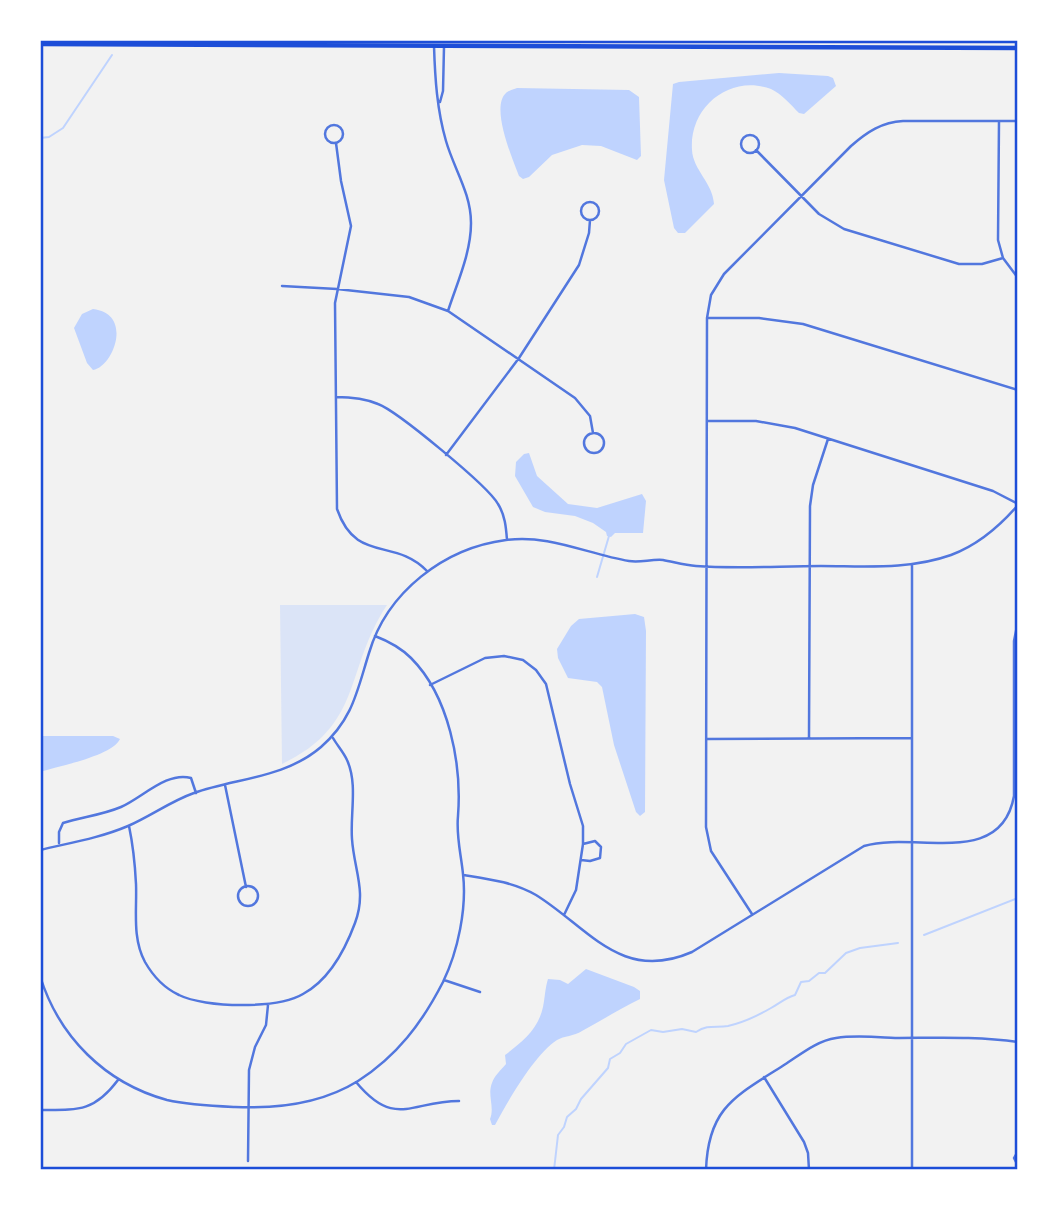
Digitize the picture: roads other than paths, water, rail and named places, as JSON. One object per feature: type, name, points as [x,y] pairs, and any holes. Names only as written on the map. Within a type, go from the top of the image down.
[{"type":"main road","points":[[40,44],[1018,48]]},
{"type":"street","points":[[434,46],[435,93],[440,102],[446,142],[464,186],[471,218],[467,253],[448,312]]},
{"type":"street","points":[[440,102],[443,91],[444,46]]},
{"type":"street","points":[[752,914],[709,844],[706,827],[707,318],[711,295],[724,274],[801,195],[858,139],[880,126],[903,121],[1018,121]]},
{"type":"street","points":[[999,121],[998,240],[1003,257],[1018,278]]},
{"type":"street","points":[[332,125],[338,125],[343,132],[343,138],[336,143],[325,137],[327,128],[332,125]]},
{"type":"street","points":[[751,135],[756,137],[759,142],[756,150],[750,152],[743,149],[743,138],[751,135]]},
{"type":"street","points":[[336,143],[351,226],[337,289],[336,501],[340,517],[349,532],[362,544],[408,555],[427,571]]},
{"type":"street","points":[[756,150],[819,214],[844,229],[953,262],[982,264],[1003,257]]},
{"type":"street","points":[[589,202],[596,204],[599,210],[597,217],[590,220],[584,218],[581,211],[583,205],[589,202]]},
{"type":"street","points":[[446,455],[519,358],[579,265],[589,233],[590,220]]},
{"type":"street","points":[[282,286],[337,289],[409,298],[448,312],[519,358],[581,404],[590,416],[593,433]]},
{"type":"street","points":[[707,318],[759,318],[803,324],[1018,390]]},
{"type":"street","points":[[335,397],[355,397],[380,404],[446,455],[496,501],[505,520],[507,540]]},
{"type":"street","points":[[40,850],[129,826],[196,793],[285,769],[309,757],[332,737],[349,712],[375,636],[400,596],[427,571],[450,558],[484,545],[507,540],[545,541],[572,545],[633,562],[659,560],[706,566],[912,565],[949,556],[972,545],[996,528],[1018,505],[993,491],[796,428],[770,422],[708,421]]},
{"type":"street","points":[[593,433],[600,435],[604,445],[600,451],[593,453],[585,444],[586,437],[593,433]]},
{"type":"street","points":[[809,738],[810,500],[828,439]]},
{"type":"street","points":[[912,565],[912,1170]]},
{"type":"street","points":[[464,876],[502,880],[534,894],[610,951],[631,959],[650,962],[672,959],[692,952],[864,846],[882,842],[976,841],[996,832],[1010,816],[1014,796],[1014,642],[1018,621]]},
{"type":"street","points":[[40,977],[51,1004],[71,1037],[88,1056],[118,1080],[169,1100],[248,1108],[303,1103],[334,1093],[356,1082],[402,1046],[444,980],[455,950],[464,876],[457,838],[460,795],[453,742],[444,713],[430,685],[410,657],[390,642],[375,636]]},
{"type":"street","points":[[430,685],[485,658],[503,656],[523,660],[536,670],[546,684],[583,826],[576,890],[564,915]]},
{"type":"street","points":[[129,826],[135,862],[138,944],[144,961],[155,976],[169,989],[186,998],[204,1002],[268,1005],[297,998],[320,983],[335,964],[355,923],[361,896],[352,838],[352,779],[347,760],[332,737]]},
{"type":"street","points":[[706,739],[912,738]]},
{"type":"street","points":[[60,845],[59,832],[63,823],[121,808],[171,779],[182,776],[191,778],[196,793]]},
{"type":"street","points":[[225,785],[246,887]]},
{"type":"street","points":[[581,860],[600,858],[601,847],[595,841],[583,844]]},
{"type":"street","points":[[246,887],[253,887],[258,893],[257,900],[252,905],[244,905],[239,899],[240,891],[246,887]]},
{"type":"street","points":[[444,980],[480,992]]},
{"type":"street","points":[[248,1161],[248,1070],[266,1026],[268,1005]]},
{"type":"street","points":[[706,1170],[708,1143],[715,1121],[729,1101],[812,1047],[835,1038],[970,1038],[1018,1042]]},
{"type":"street","points":[[764,1077],[804,1142],[809,1170]]},
{"type":"street","points":[[40,1110],[85,1108],[104,1098],[118,1080]]},
{"type":"street","points":[[356,1082],[372,1100],[393,1110],[410,1110],[431,1102],[459,1101]]},
{"type":"street","points":[[1018,1151],[1014,1158],[1018,1166]]},
{"type":"water","points":[[779,73],[828,76],[833,78],[836,86],[804,114],[799,113],[775,91],[756,86],[727,90],[715,98],[697,120],[692,150],[714,204],[685,233],[678,233],[674,228],[664,180],[673,84]]},
{"type":"water","points":[[517,88],[629,90],[639,97],[641,156],[637,160],[601,146],[582,145],[552,155],[529,177],[523,179],[519,176],[508,146],[500,110],[506,93]]},
{"type":"water","points":[[93,309],[106,313],[113,320],[116,340],[107,360],[93,370],[87,363],[74,328],[82,314]]},
{"type":"water","points":[[529,453],[537,476],[568,504],[597,508],[642,494],[646,501],[643,533],[615,533],[611,537],[593,523],[575,516],[545,512],[533,507],[515,476],[516,462]]},
{"type":"water","points":[[635,614],[644,617],[646,631],[645,812],[640,816],[636,812],[614,745],[602,687],[597,682],[568,678],[558,658],[557,649],[571,626],[579,619]]},
{"type":"water","points":[[40,736],[113,736],[120,739],[115,745],[96,755],[40,772]]},
{"type":"water","points":[[586,969],[634,987],[640,991],[640,999],[548,1047],[514,1092],[495,1125],[492,1125],[490,1092],[493,1080],[506,1064],[505,1055],[533,1029],[541,1015],[548,979],[568,984]]},
{"type":"waterway","points":[[40,138],[49,137],[63,128],[112,55]]},
{"type":"waterway","points":[[597,577],[609,536]]},
{"type":"waterway","points":[[924,935],[1018,898]]},
{"type":"waterway","points":[[554,1170],[558,1135],[567,1117],[608,1068],[610,1059],[620,1053],[626,1044],[651,1030],[663,1032],[682,1029],[696,1032],[704,1028],[728,1026],[744,1021],[795,995],[801,982],[809,981],[819,973],[825,973],[846,953],[860,948],[898,943]]}]
